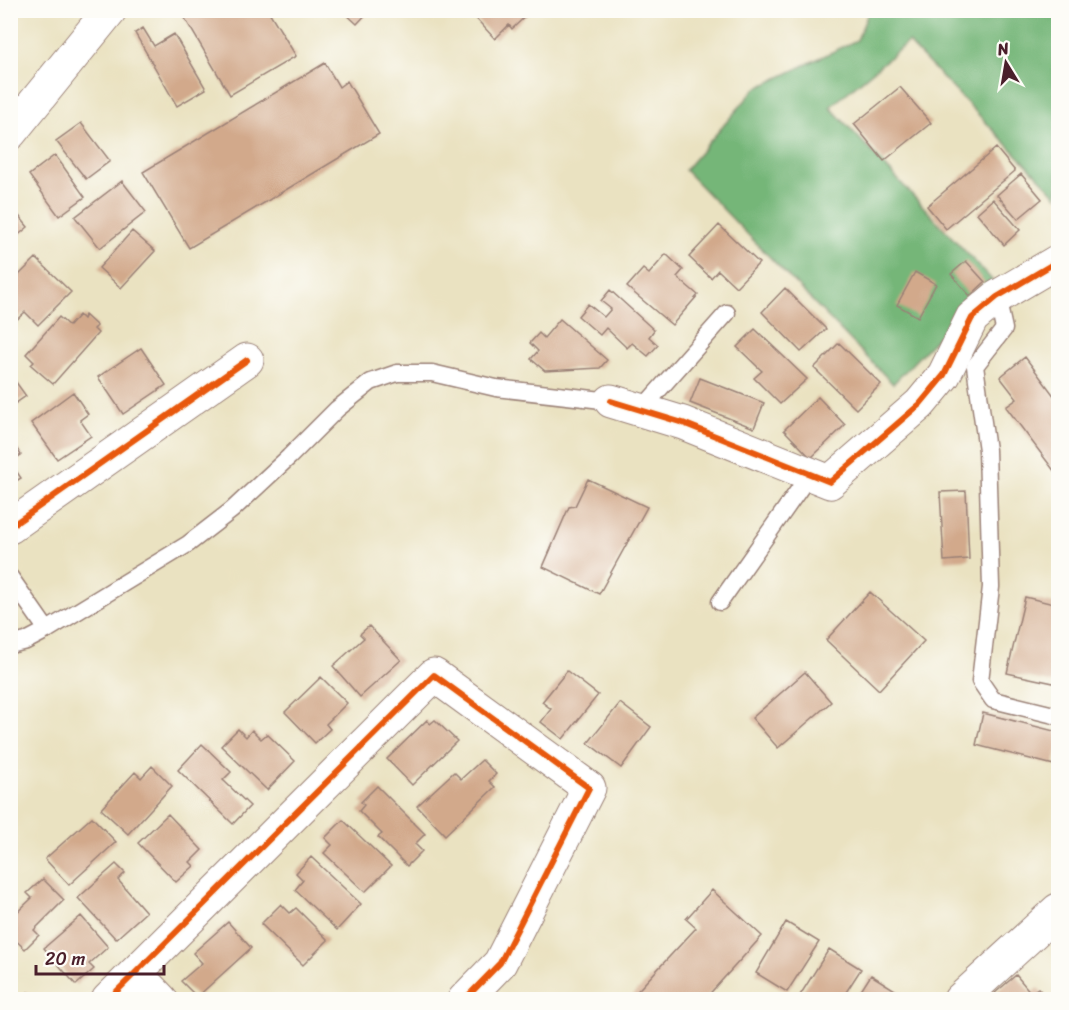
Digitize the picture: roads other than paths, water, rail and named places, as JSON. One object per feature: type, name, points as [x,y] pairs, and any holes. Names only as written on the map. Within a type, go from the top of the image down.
[{"type":"street","points":[[10,133],[110,10]]},
{"type":"street","points":[[626,405],[683,423],[830,482],[920,404],[944,375],[972,318],[997,297],[1059,261]]},
{"type":"street","points":[[10,527],[247,360]]},
{"type":"street","points":[[108,999],[434,675],[589,788],[500,963],[464,999]]},
{"type":"street","points":[[960,999],[1059,910]]},
{"type":"street","points":[[135,973],[161,999]]},
{"type":"lane","points":[[997,297],[1004,329],[975,366],[987,450],[991,587],[980,681],[993,700],[1059,716]]},
{"type":"lane","points":[[10,645],[26,641],[47,630],[188,544],[232,510],[337,409],[371,382],[396,373],[432,373],[496,388],[626,405],[727,314]]},
{"type":"lane","points":[[720,602],[810,474]]},
{"type":"lane","points":[[10,577],[47,630]]}]
